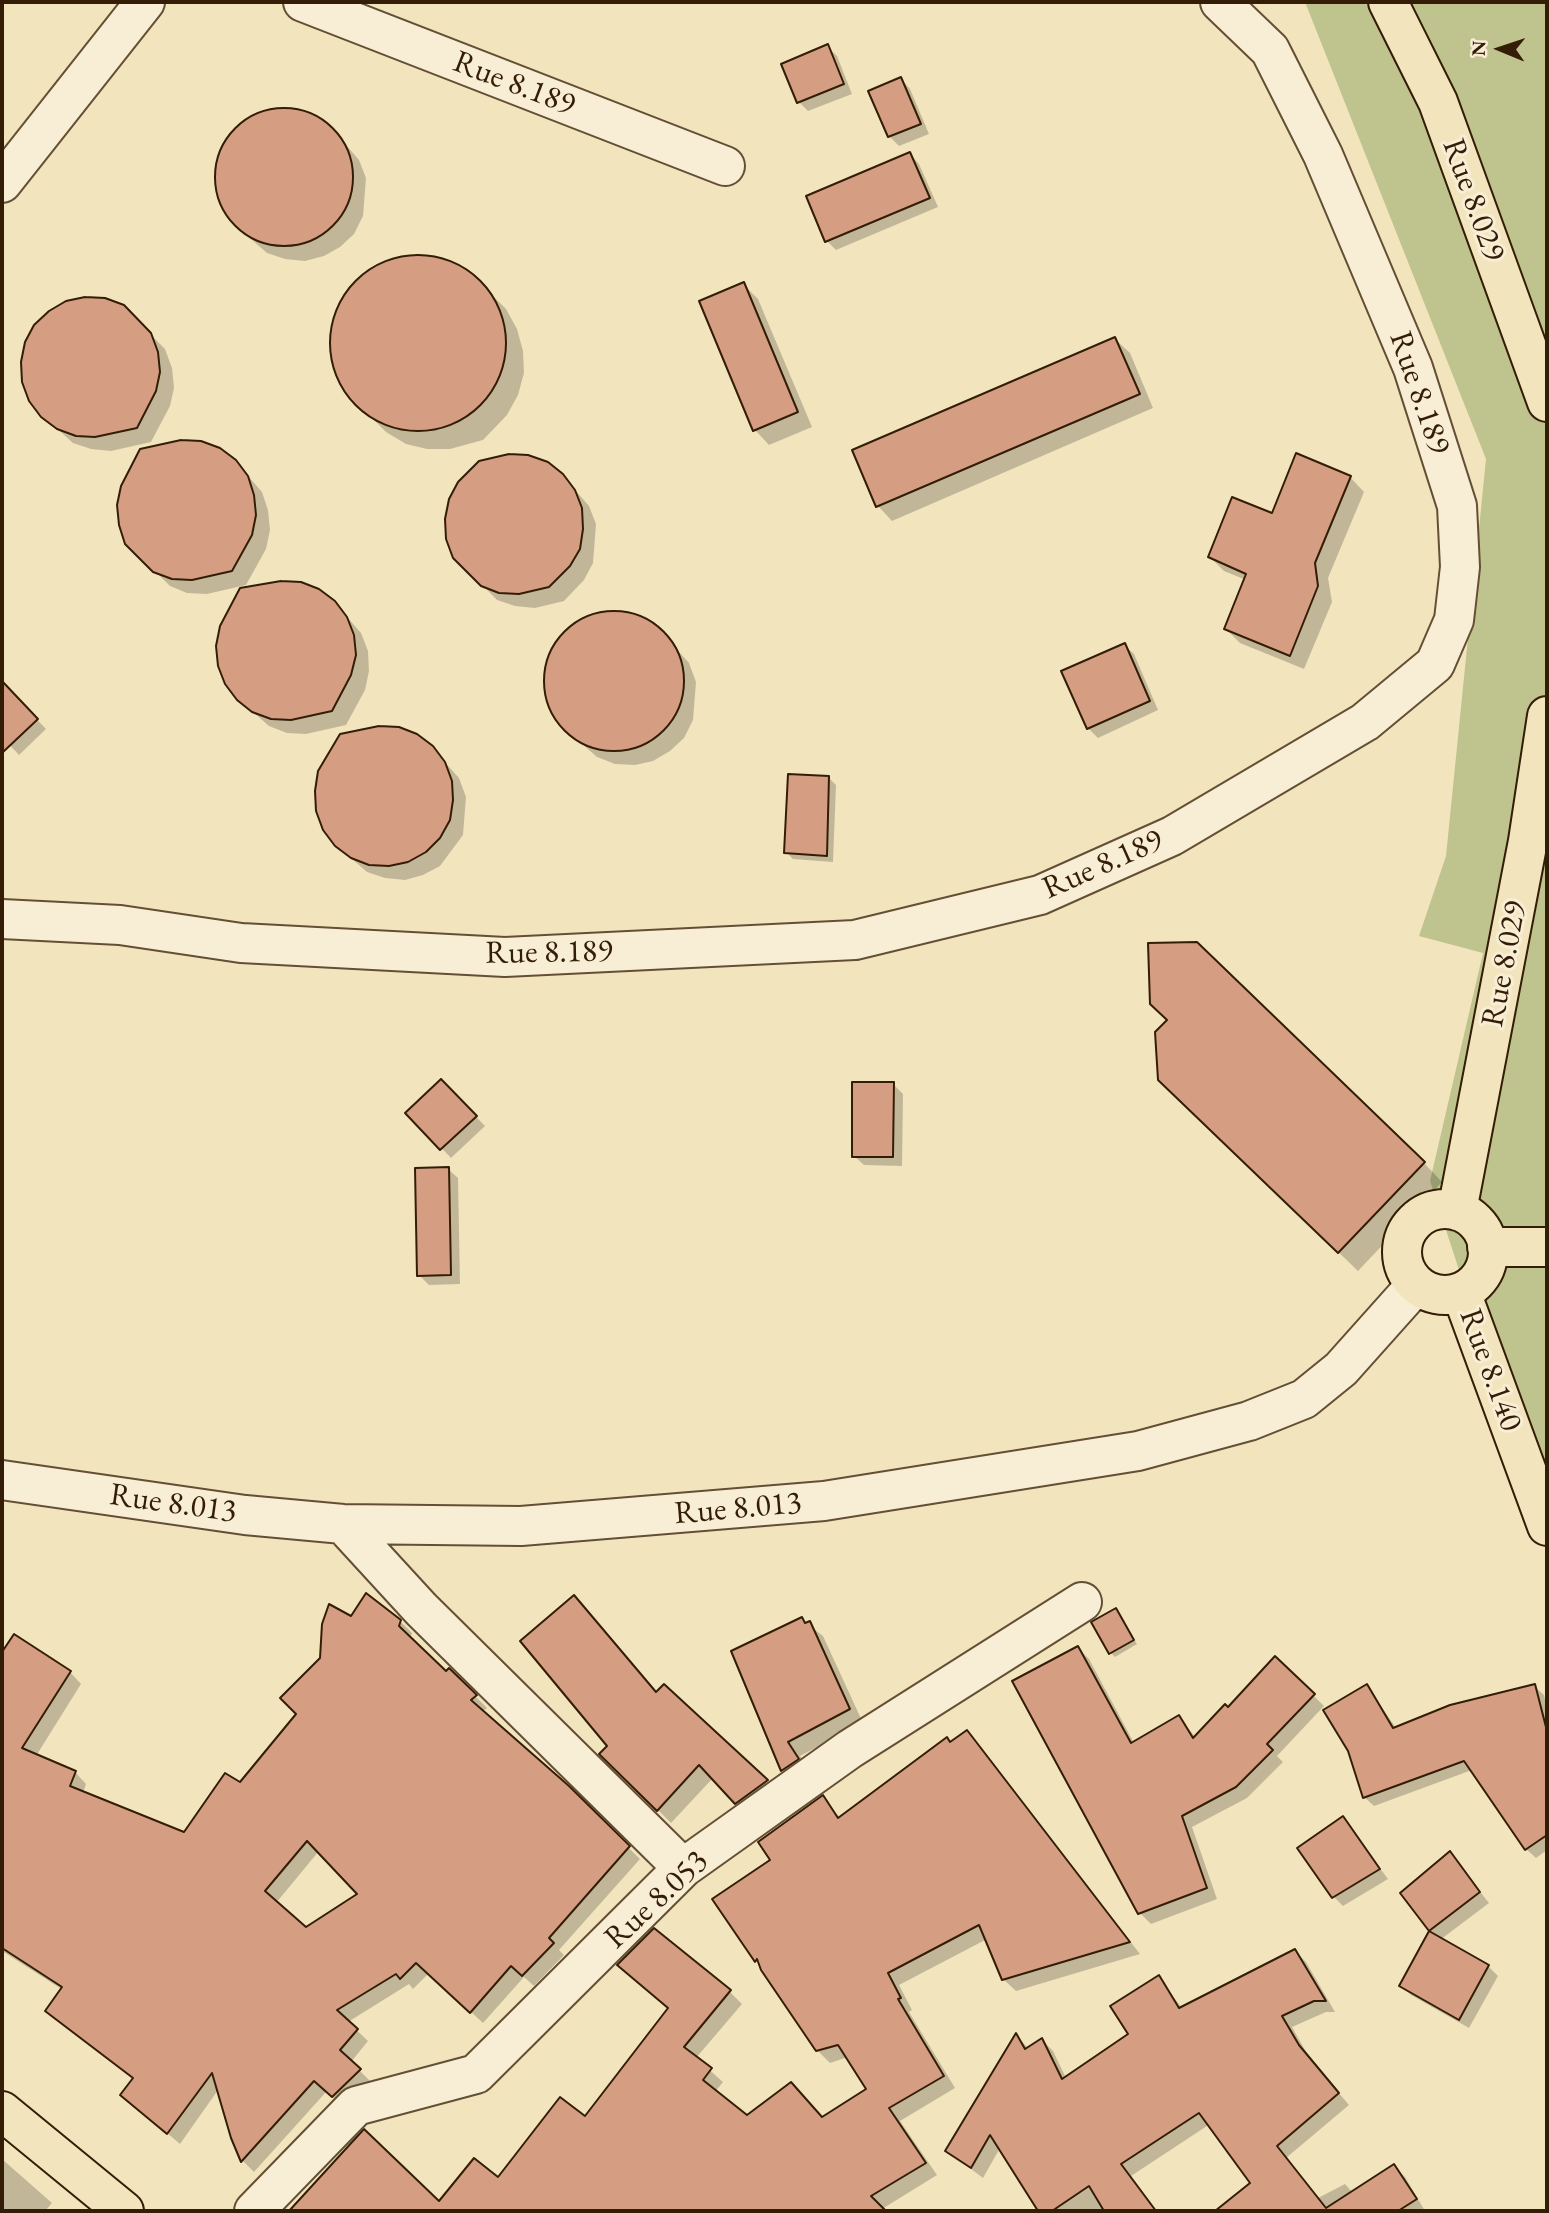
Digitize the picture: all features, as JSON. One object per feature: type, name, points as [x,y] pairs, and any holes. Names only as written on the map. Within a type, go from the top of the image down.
[{"type":"main road","name":"Rue 8.029","points":[[1388,2],[1437,102],[1547,402]]},
{"type":"main road","name":"Rue 8.029","points":[[1457,1211],[1528,841],[1547,716]]},
{"type":"main road","points":[[1436,1210],[1457,1211],[1473,1219],[1484,1234],[1487,1247],[1483,1273],[1471,1287],[1453,1296],[1434,1295],[1416,1285],[1405,1270],[1401,1252],[1406,1232],[1419,1218],[1436,1210]]},
{"type":"main road","points":[[1487,1247],[1547,1247]]},
{"type":"main road","name":"Rue 8.140","points":[[1461,1292],[1547,1527]]},
{"type":"main road","points":[[2,2111],[124,2211]]},
{"type":"street","points":[[2,183],[145,2]]},
{"type":"street","name":"Rue 8.189","points":[[303,2],[724,166]]},
{"type":"street","name":"Rue 8.189","points":[[2,919],[120,925],[241,943],[505,957],[855,940],[1040,895],[1172,836],[1365,722],[1435,664],[1445,642],[1454,620],[1460,567],[1457,506],[1413,368],[1323,155],[1270,50],[1220,2]]},
{"type":"street","name":"Rue 8.013","points":[[2,1480],[245,1515],[343,1524],[521,1526],[682,1515],[824,1501],[1138,1451],[1249,1420],[1304,1399],[1341,1369],[1416,1285]]},
{"type":"street","points":[[343,1524],[421,1609],[683,1868]]},
{"type":"street","name":"Rue 8.053","points":[[254,2211],[356,2106],[476,2074],[683,1868],[850,1749],[1083,1602]]},
{"type":"green space","points":[[1305,2],[1547,2],[1547,1526],[1507,1417],[1430,1181],[1483,953],[1419,936],[1446,856],[1486,459]]},
{"type":"building","points":[[828,44],[844,84],[797,103],[781,64]]},
{"type":"building","points":[[901,77],[921,124],[888,137],[868,91]]},
{"type":"building","points":[[284,108],[311,113],[333,128],[348,150],[353,177],[348,204],[333,226],[311,241],[284,246],[257,241],[235,226],[220,204],[215,177],[220,150],[235,128],[257,113]]},
{"type":"building","points":[[910,152],[930,198],[825,242],[806,196]]},
{"type":"building","points":[[418,255],[452,262],[480,281],[499,309],[506,343],[499,377],[480,405],[452,424],[418,431],[384,424],[356,405],[337,377],[330,343],[337,309],[356,281],[384,262]]},
{"type":"building","points":[[744,282],[798,412],[753,431],[699,301]]},
{"type":"building","points":[[85,297],[105,298],[124,305],[151,333],[158,352],[160,372],[156,391],[137,428],[95,437],[76,436],[57,429],[41,417],[29,401],[22,382],[21,362],[25,342],[34,325],[49,311],[66,301]]},
{"type":"building","points":[[1115,337],[1140,394],[876,507],[852,450]]},
{"type":"building","points":[[181,440],[201,441],[220,448],[236,460],[248,476],[256,515],[252,535],[232,571],[192,580],[172,579],[153,572],[125,544],[117,505],[121,486],[140,449]]},
{"type":"building","points":[[1296,453],[1351,476],[1315,563],[1318,586],[1290,656],[1224,629],[1246,574],[1208,557],[1232,497],[1272,513]]},
{"type":"building","points":[[509,454],[528,455],[548,462],[563,474],[575,490],[582,508],[580,549],[570,566],[549,587],[519,594],[499,593],[481,586],[453,558],[446,539],[445,519],[449,499],[458,482],[479,461]]},
{"type":"building","points":[[281,581],[301,582],[319,589],[335,601],[347,617],[354,635],[356,655],[351,675],[332,711],[291,720],[271,719],[252,712],[237,700],[225,684],[218,666],[216,646],[220,626],[240,588]]},
{"type":"building","points":[[614,611],[641,617],[663,632],[678,654],[684,681],[678,708],[663,730],[641,745],[614,751],[587,745],[565,730],[550,708],[544,681],[550,654],[565,632],[587,617]]},
{"type":"building","points":[[1125,643],[1150,701],[1087,729],[1061,671]]},
{"type":"building","points":[[2,681],[38,719],[2,753]]},
{"type":"building","points":[[379,726],[399,727],[417,734],[433,746],[445,762],[452,781],[450,820],[440,838],[426,852],[408,862],[389,866],[369,865],[351,858],[335,846],[323,830],[316,811],[318,771],[340,734]]},
{"type":"building","points":[[788,774],[829,776],[827,856],[784,853]]},
{"type":"building","points":[[1197,942],[1425,1162],[1338,1253],[1158,1080],[1155,1032],[1167,1020],[1150,1004],[1148,943]]},
{"type":"building","points":[[441,1079],[477,1116],[440,1150],[405,1113]]},
{"type":"building","points":[[852,1082],[894,1082],[893,1157],[852,1157]]},
{"type":"building","points":[[449,1167],[451,1275],[417,1276],[415,1168]]},
{"type":"building","points":[[366,1593],[401,1620],[399,1626],[446,1671],[449,1668],[477,1695],[471,1700],[569,1786],[630,1846],[549,1938],[554,1943],[522,1976],[511,1966],[470,2013],[416,1963],[400,1979],[396,1974],[337,2010],[358,2029],[340,2050],[361,2069],[332,2097],[314,2081],[241,2162],[212,2073],[167,2134],[120,2095],[133,2078],[45,2011],[62,1987],[2,1948],[2,1652],[14,1634],[71,1671],[22,1748],[76,1771],[70,1786],[184,1832],[225,1773],[240,1782],[296,1714],[280,1698],[320,1658],[322,1624],[329,1604],[351,1616]],"holes":[[[307,1841],[357,1894],[306,1927],[265,1891]]]},
{"type":"building","points":[[574,1595],[656,1692],[664,1684],[768,1780],[735,1804],[699,1765],[657,1811],[599,1754],[607,1746],[520,1641]]},
{"type":"building","points":[[1116,1608],[1134,1640],[1109,1654],[1091,1622]]},
{"type":"building","points":[[802,1617],[805,1623],[810,1621],[850,1709],[788,1742],[799,1759],[781,1771],[731,1651]]},
{"type":"building","points":[[1078,1646],[1131,1743],[1179,1715],[1193,1738],[1225,1704],[1228,1707],[1275,1656],[1315,1694],[1267,1744],[1273,1750],[1236,1787],[1182,1816],[1207,1888],[1138,1914],[1012,1681]]},
{"type":"building","points":[[1367,1684],[1393,1728],[1450,1705],[1535,1684],[1547,1731],[1547,1835],[1525,1850],[1464,1761],[1363,1798],[1348,1751],[1323,1710]]},
{"type":"building","points":[[967,1730],[1130,1942],[1002,1980],[979,1925],[888,1973],[901,1998],[898,1999],[944,2076],[889,2108],[926,2163],[871,2196],[886,2211],[289,2211],[364,2129],[439,2201],[474,2158],[498,2177],[560,2097],[585,2116],[668,2008],[617,1965],[654,1928],[731,1990],[684,2047],[712,2068],[703,2080],[747,2115],[791,2082],[822,2117],[866,2089],[838,2045],[816,2051],[761,1970],[757,1959],[755,1962],[712,1899],[770,1860],[758,1842],[823,1795],[838,1818],[947,1737],[950,1742]]},
{"type":"building","points":[[1343,1816],[1380,1869],[1332,1898],[1297,1848]]},
{"type":"building","points":[[1450,1851],[1480,1892],[1429,1931],[1400,1893]]},
{"type":"building","points":[[1429,1931],[1489,1965],[1459,2020],[1399,1986]]},
{"type":"building","points":[[1295,1949],[1326,2001],[1314,2001],[1282,2016],[1299,2045],[1339,2093],[1277,2146],[1326,2208],[1394,2164],[1417,2199],[1398,2211],[1215,2211],[1250,2183],[1199,2113],[1121,2164],[1156,2211],[1104,2211],[1089,2186],[1052,2211],[1038,2211],[990,2135],[971,2168],[945,2151],[1016,2033],[1025,2049],[1042,2038],[1062,2079],[1128,2034],[1110,2006],[1159,1975],[1179,2008]]}]
